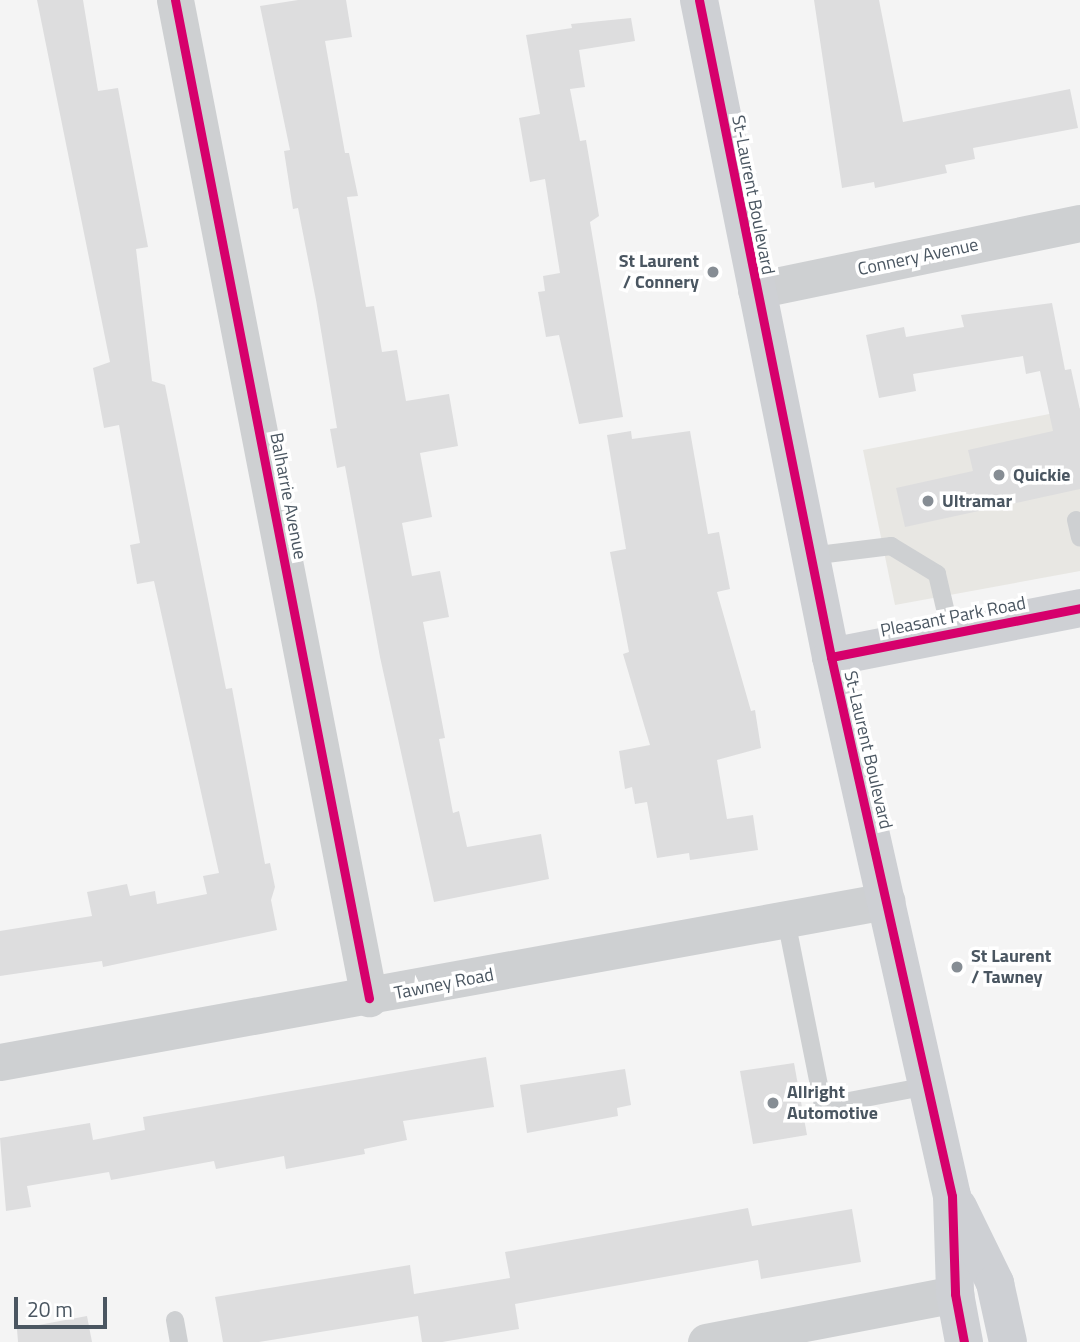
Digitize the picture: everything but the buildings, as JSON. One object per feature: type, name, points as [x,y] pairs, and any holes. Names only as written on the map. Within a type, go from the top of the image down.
[{"type":"street","name":"Balharrie Avenue","points":[[175,0],[369,998]]},
{"type":"street","name":"St-Laurent Boulevard","points":[[699,0],[831,657],[952,1196],[955,1294],[964,1342]]},
{"type":"street","name":"Connery Avenue","points":[[756,290],[1080,223]]},
{"type":"street","name":"Pleasant Park Road","points":[[831,657],[1080,608]]},
{"type":"street","name":"Tawney Road","points":[[0,1062],[369,998],[886,901]]},
{"type":"street","name":"St-Laurent Boulevard","points":[[952,1196],[995,1283],[1009,1342]]},
{"type":"street","points":[[706,1342],[955,1294]]},
{"type":"lane","points":[[810,556],[891,546],[937,574],[951,634]]},
{"type":"lane","points":[[786,920],[824,1106],[928,1086]]},
{"type":"lane","points":[[175,1320],[178,1342]]},
{"type":"shaded area","points":[[1080,408],[1080,571],[895,605],[863,450]]},
{"type":"cycle path","points":[[175,0],[369,998]]},
{"type":"cycle path","points":[[699,0],[831,657],[952,1196],[955,1294],[964,1342]]},
{"type":"cycle path","points":[[831,657],[1080,608]]},
{"type":"place","name":"St Laurent / Connery","points":[[713,272]]},
{"type":"place","name":"Quickie","points":[[999,475]]},
{"type":"place","name":"Ultramar","points":[[928,501]]},
{"type":"place","name":"St Laurent / Tawney","points":[[957,967]]},
{"type":"place","name":"Allright Automotive","points":[[773,1103]]}]
